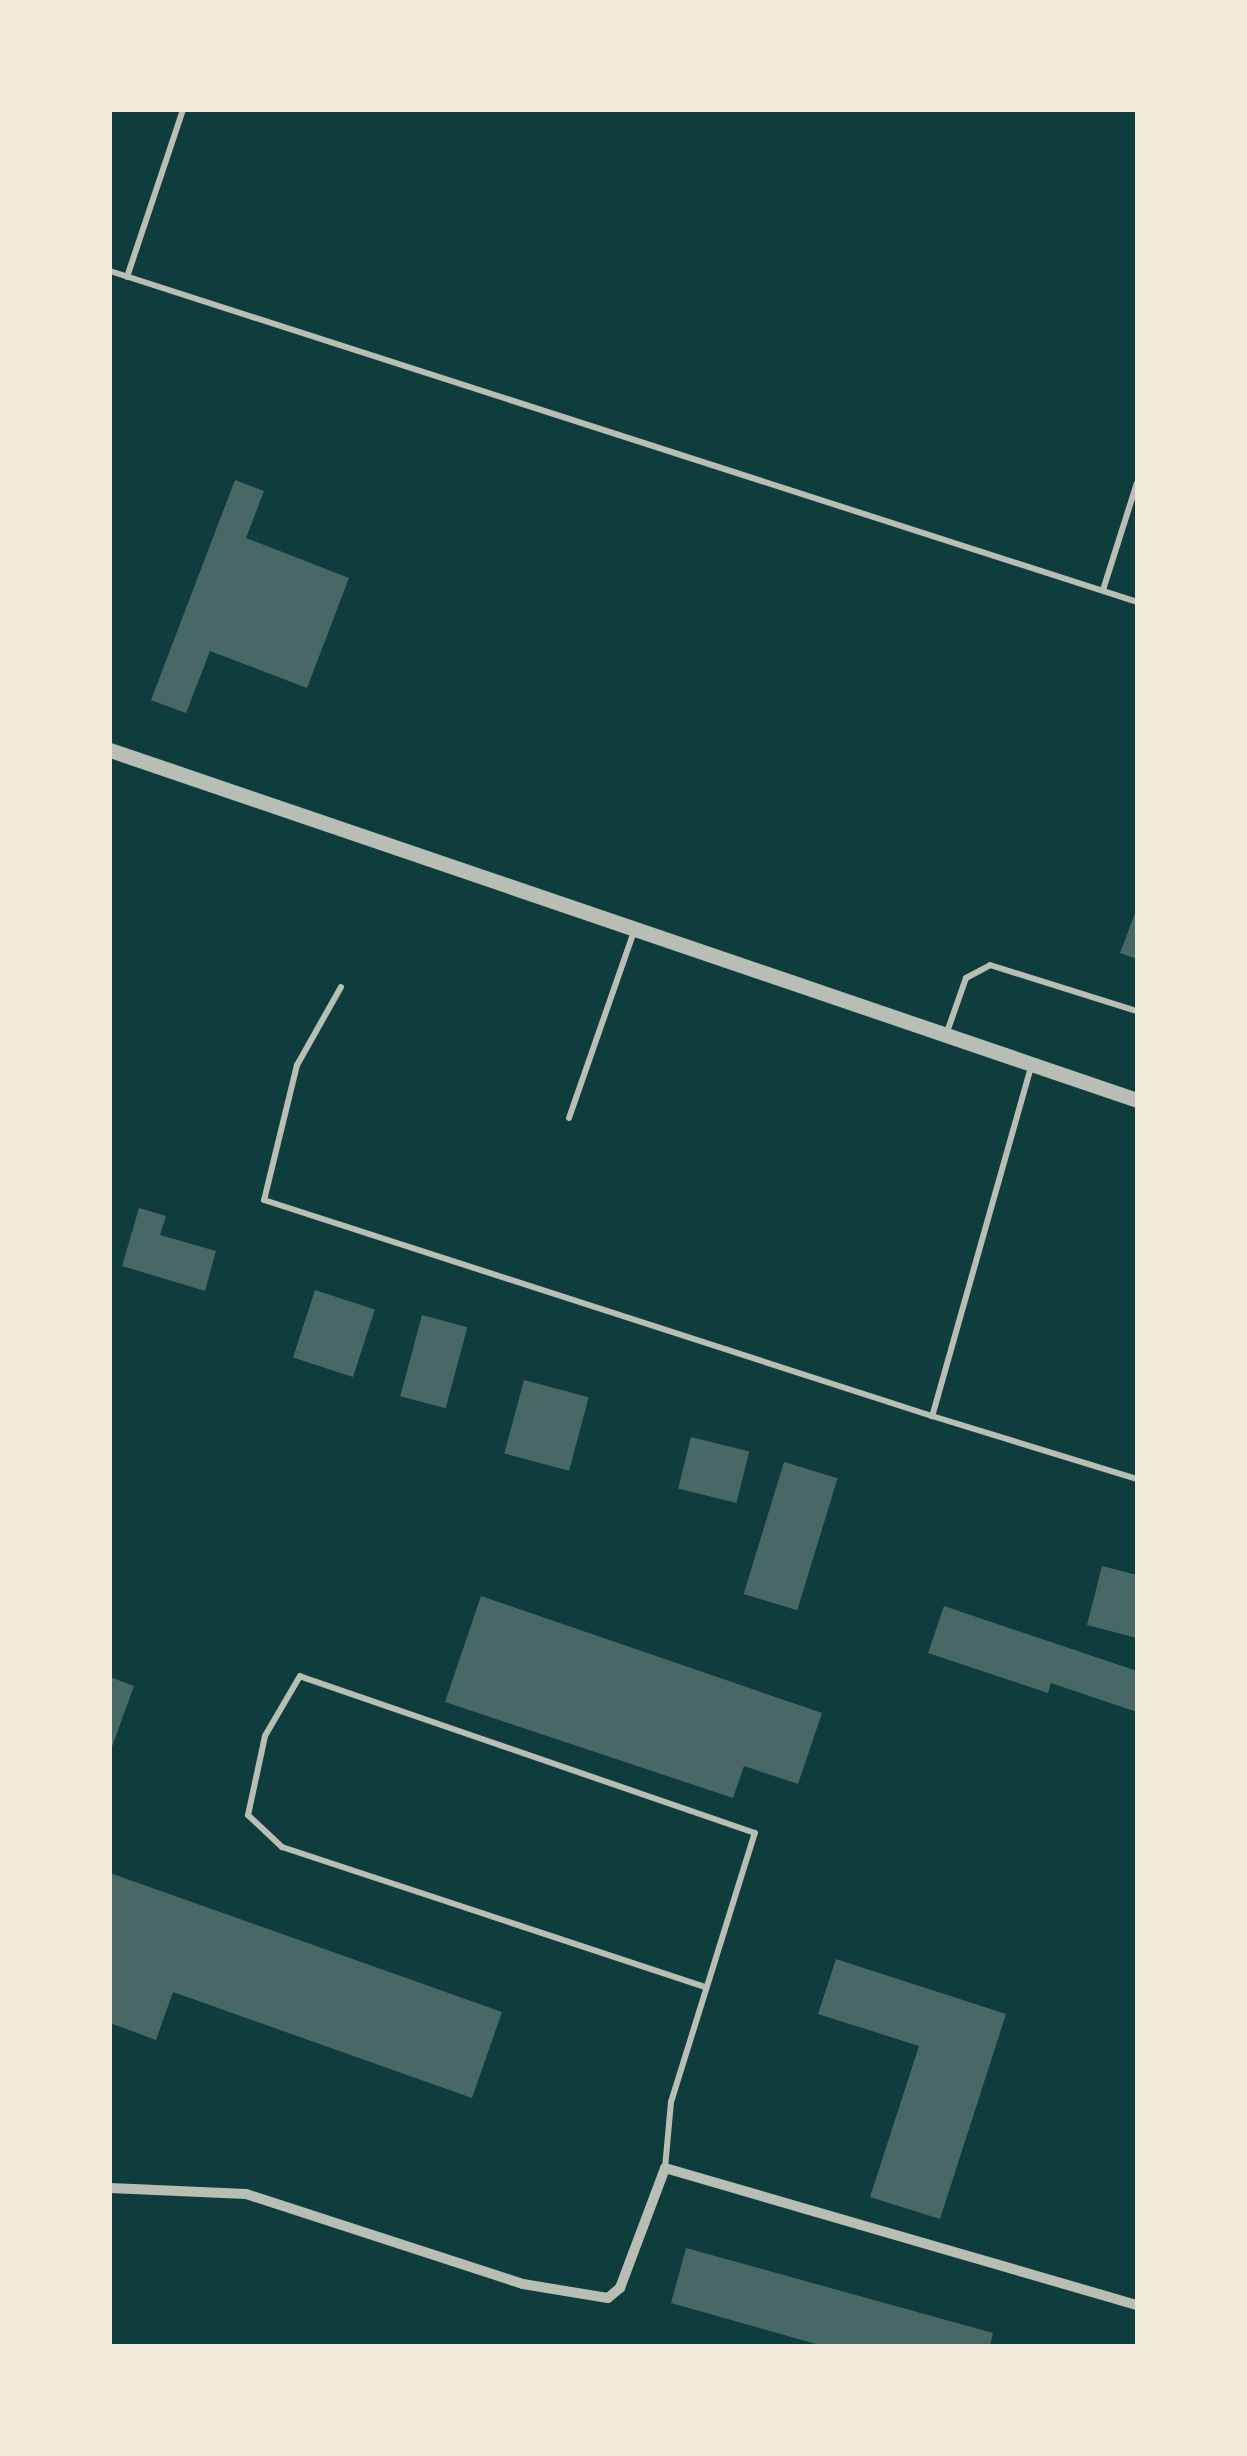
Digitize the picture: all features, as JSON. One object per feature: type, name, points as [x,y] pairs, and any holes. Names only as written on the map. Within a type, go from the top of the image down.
[{"type":"street","points":[[110,750],[1137,1100]]},
{"type":"street","points":[[110,2188],[246,2194],[523,2284],[608,2298],[620,2288],[665,2168],[1137,2305]]},
{"type":"lane","points":[[128,277],[183,110]]},
{"type":"lane","points":[[110,271],[1137,602]]},
{"type":"lane","points":[[1103,590],[1137,483]]},
{"type":"lane","points":[[569,1118],[634,930]]},
{"type":"lane","points":[[945,1037],[966,978],[990,966],[1137,1010]]},
{"type":"lane","points":[[341,987],[297,1064],[264,1200],[1137,1479]]},
{"type":"lane","points":[[932,1416],[1032,1066]]},
{"type":"lane","points":[[665,2168],[671,2102],[755,1833],[300,1676],[265,1736],[248,1816],[282,1847],[706,1987]]},
{"type":"building","points":[[235,480],[264,491],[246,538],[349,578],[307,688],[210,651],[186,713],[151,700]]},
{"type":"building","points":[[1137,908],[1137,959],[1120,953]]},
{"type":"building","points":[[139,1208],[166,1216],[160,1235],[216,1251],[205,1291],[122,1266]]},
{"type":"building","points":[[315,1290],[375,1309],[353,1377],[293,1358]]},
{"type":"building","points":[[422,1315],[467,1327],[446,1408],[400,1396]]},
{"type":"building","points":[[524,1380],[589,1397],[569,1471],[504,1453]]},
{"type":"building","points":[[691,1437],[749,1452],[736,1503],[678,1488]]},
{"type":"building","points":[[784,1462],[838,1478],[797,1610],[744,1594]]},
{"type":"building","points":[[1102,1566],[1137,1575],[1137,1638],[1087,1625]]},
{"type":"building","points":[[481,1596],[822,1713],[798,1784],[744,1766],[733,1798],[445,1702]]},
{"type":"building","points":[[944,1606],[1137,1671],[1137,1712],[1051,1683],[1048,1693],[928,1653]]},
{"type":"building","points":[[110,1677],[134,1686],[110,1752]]},
{"type":"building","points":[[110,1873],[502,2012],[472,2098],[173,1992],[156,2040],[110,2023]]},
{"type":"building","points":[[836,1959],[1006,2014],[940,2219],[870,2197],[919,2046],[818,2014]]},
{"type":"building","points":[[686,2248],[993,2333],[990,2346],[823,2346],[671,2303]]}]
